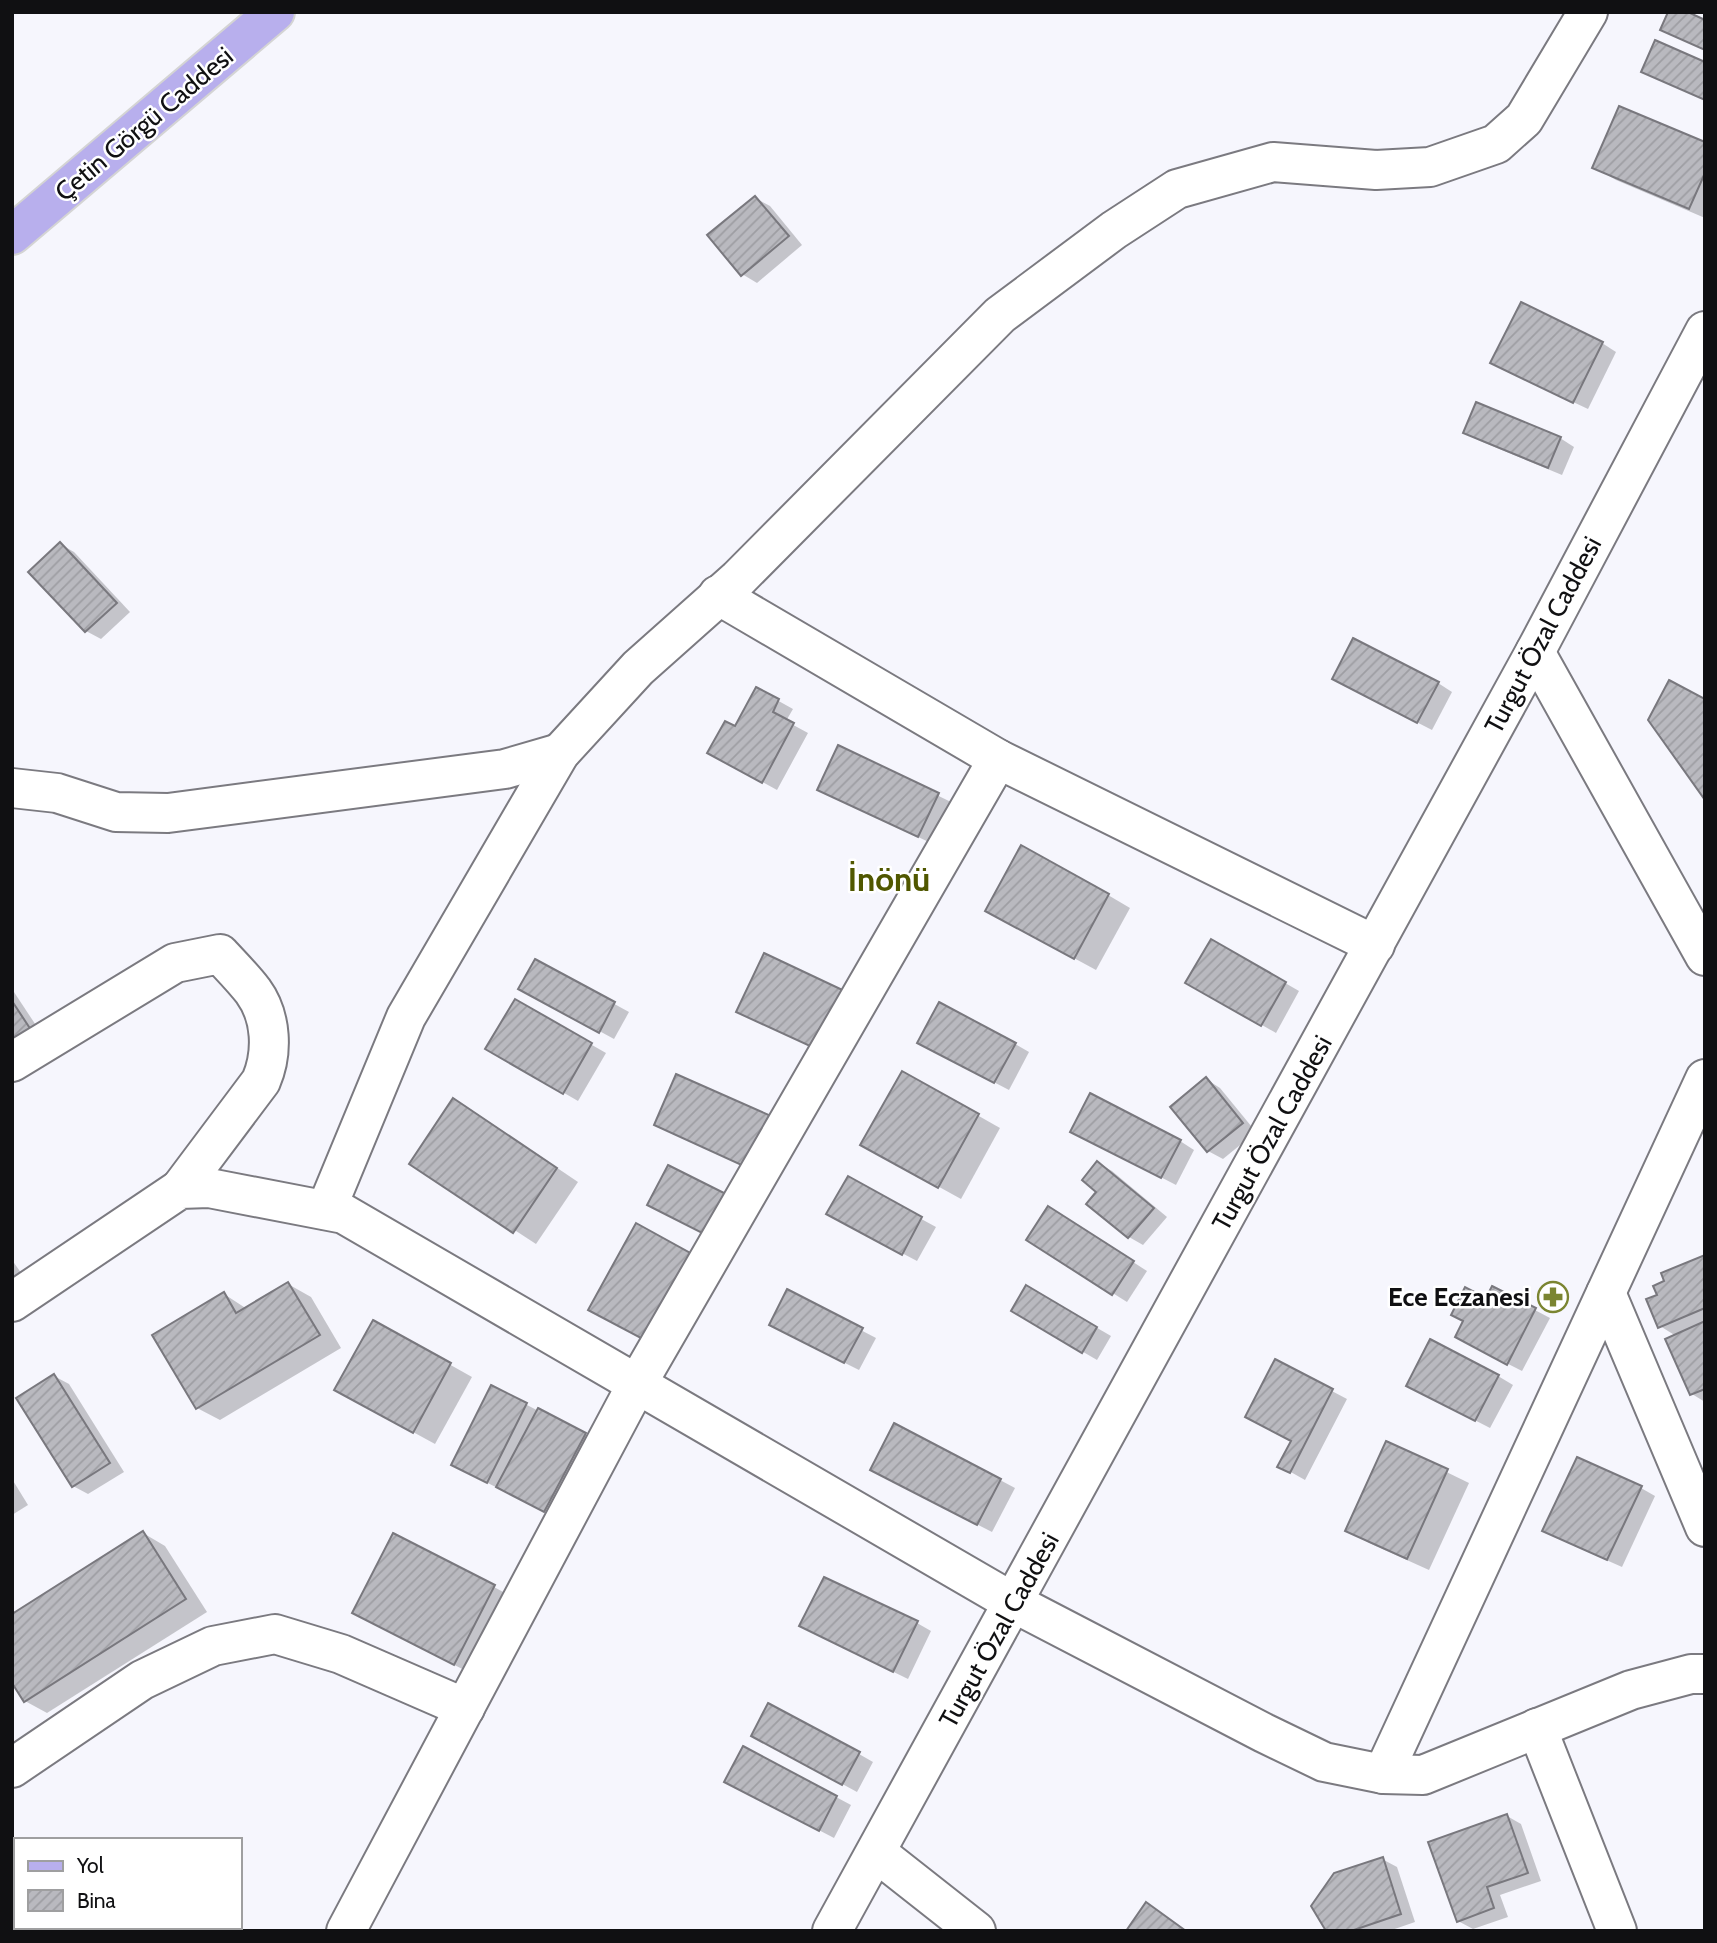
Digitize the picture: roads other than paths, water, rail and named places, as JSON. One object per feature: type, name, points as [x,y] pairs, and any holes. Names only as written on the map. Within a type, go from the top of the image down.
[{"type":"main road","name":"Çetin Görgü Caddesi","points":[[12,235],[275,12]]},
{"type":"street","points":[[326,1210],[406,1017],[560,753],[638,668],[718,595],[1000,315],[1114,230],[1177,190],[1273,162],[1376,170],[1430,167],[1496,144],[1524,119],[1588,12]]},
{"type":"street","name":"Turgut Özal Caddesi","points":[[832,1931],[1535,652],[1705,331]]},
{"type":"street","points":[[718,595],[998,759],[1375,945]]},
{"type":"street","points":[[1535,652],[1705,956]]},
{"type":"street","points":[[12,788],[57,793],[116,812],[169,813],[505,769],[560,753]]},
{"type":"street","points":[[360,1926],[465,1708],[637,1384],[998,759]]},
{"type":"street","points":[[12,1062],[175,963],[220,954],[255,993],[269,1031],[268,1066],[261,1081],[180,1189],[12,1302]]},
{"type":"street","points":[[1383,1774],[1705,1079]]},
{"type":"street","points":[[180,1189],[209,1188],[344,1214],[1014,1602],[1324,1762],[1383,1774],[1423,1774],[1632,1690],[1691,1674],[1705,1674]]},
{"type":"street","points":[[1606,1293],[1705,1527]]},
{"type":"street","points":[[12,1768],[142,1680],[213,1646],[275,1634],[341,1654],[465,1708]]},
{"type":"street","points":[[1537,1728],[1617,1931]]},
{"type":"street","points":[[877,1853],[976,1931]]},
{"type":"place","name":"Ece Eczanesi","points":[[1553,1297]]},
{"type":"district","name":"İnönü","points":[[889,879]]}]
